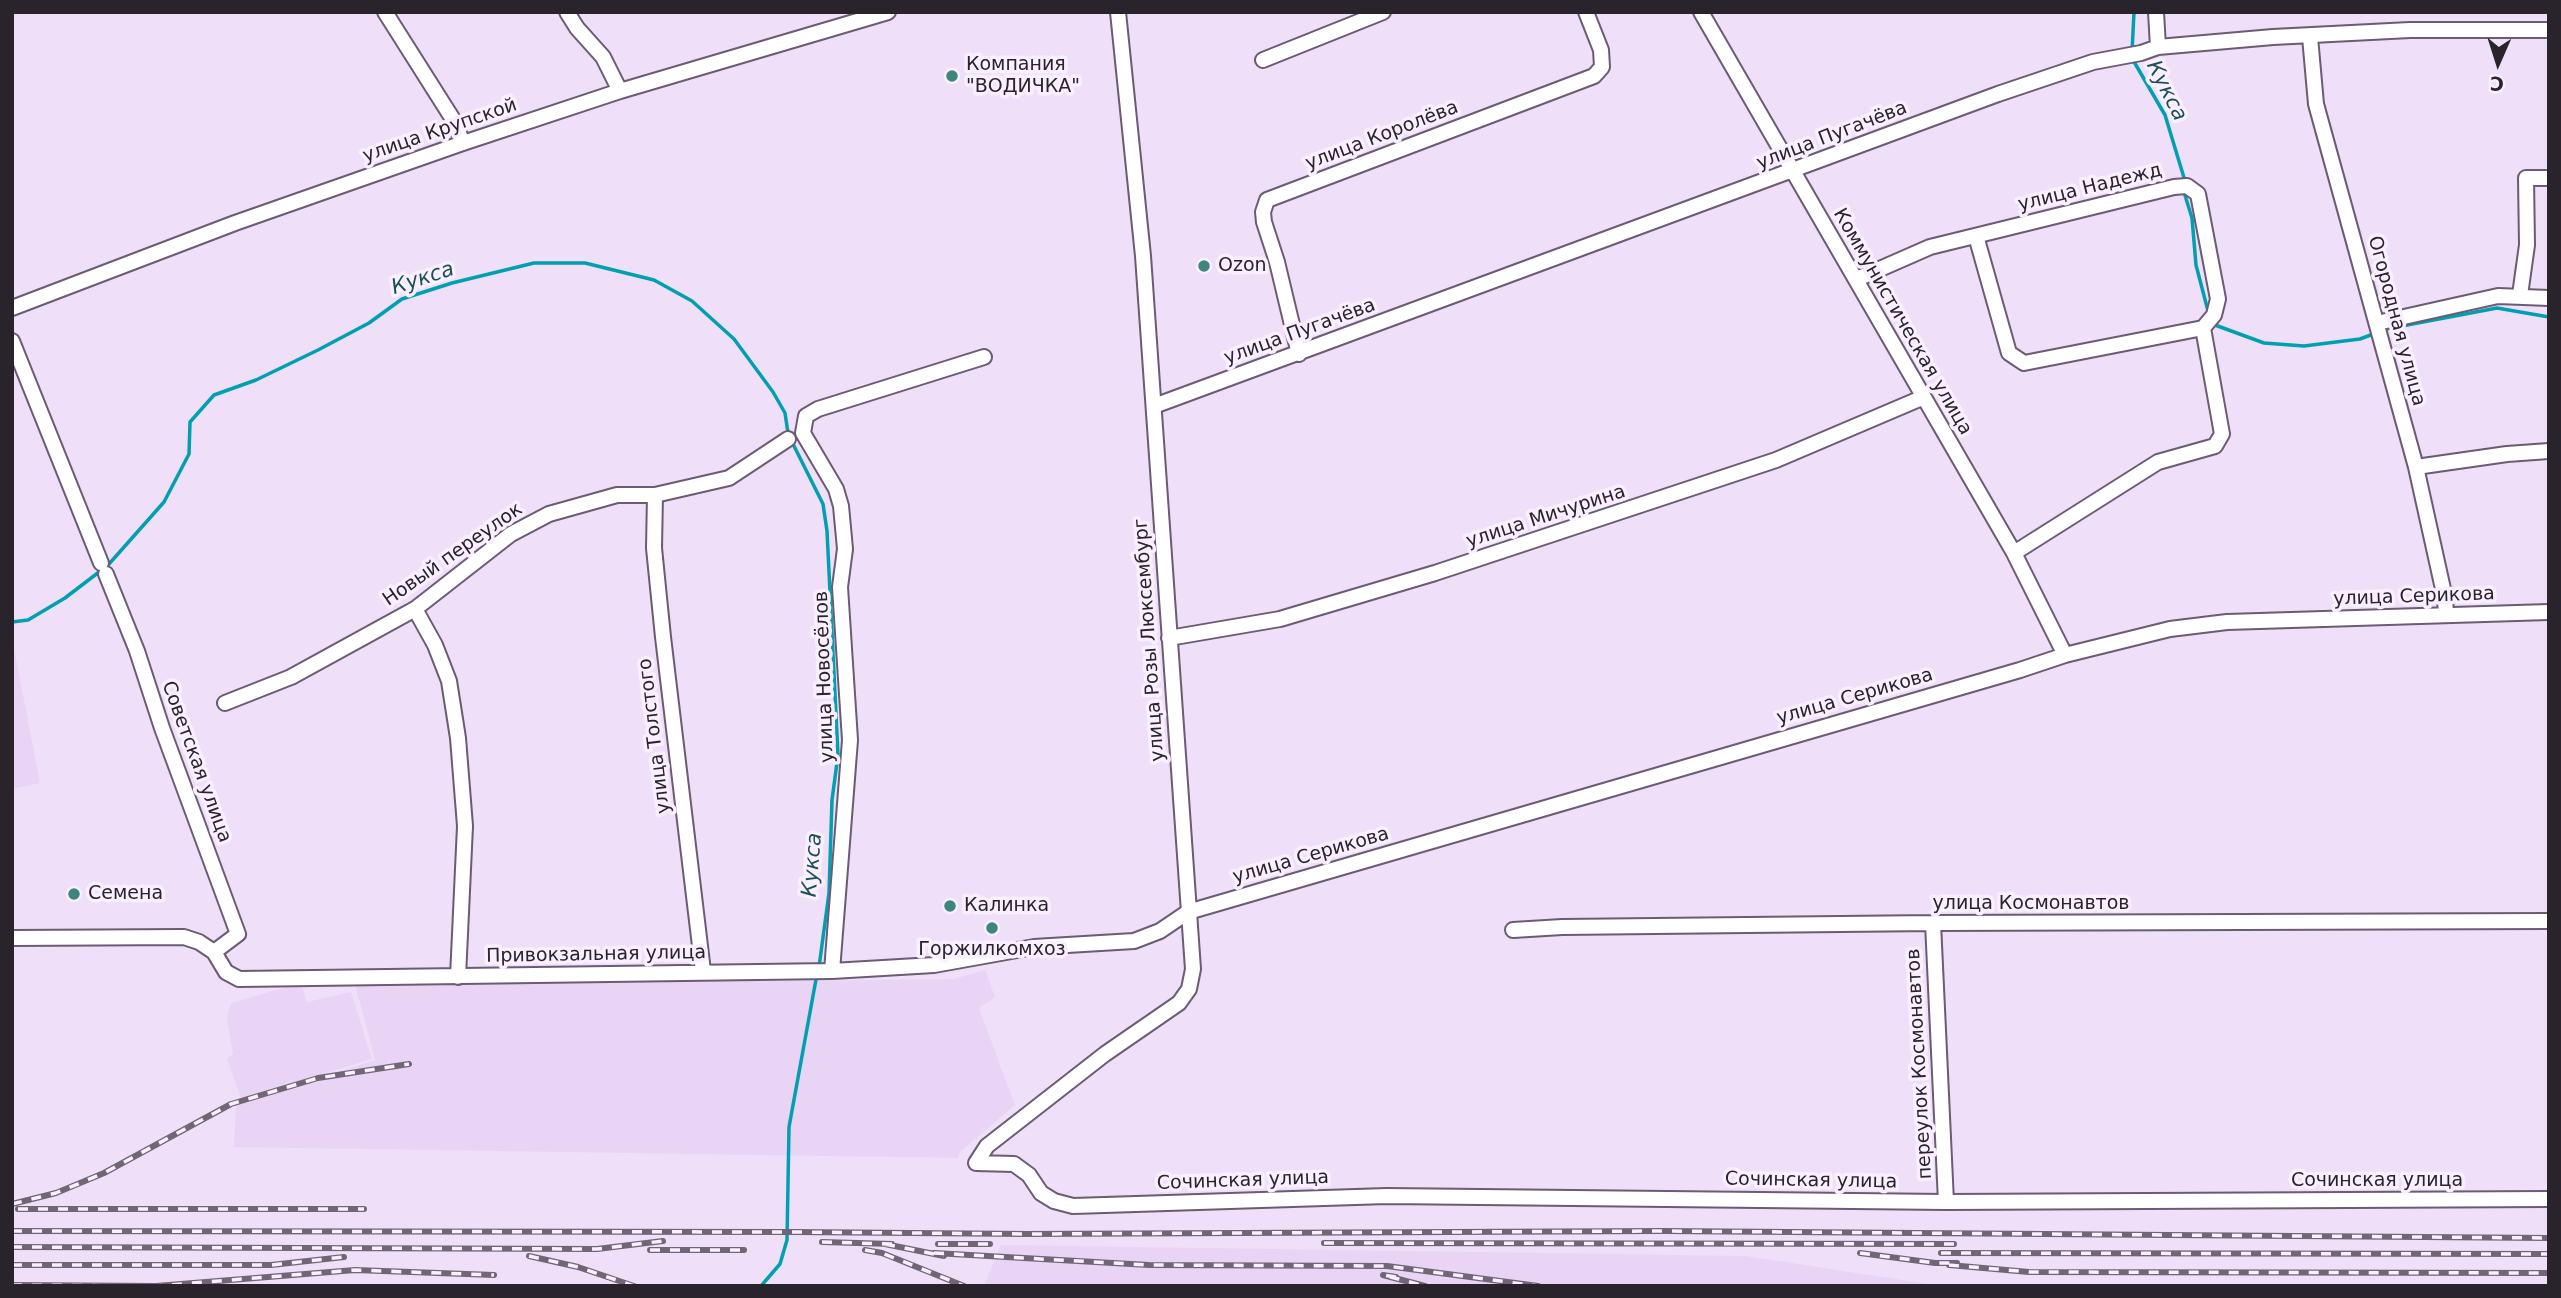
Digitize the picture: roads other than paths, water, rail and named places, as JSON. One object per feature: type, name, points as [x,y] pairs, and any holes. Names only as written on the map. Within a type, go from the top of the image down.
[{"type":"street","points":[[385,12],[454,121],[463,143]]},
{"type":"street","points":[[567,12],[576,28],[603,57],[620,91]]},
{"type":"street","name":"улица Крупской","points":[[12,308],[235,223],[463,143],[620,91],[888,12]]},
{"type":"street","name":"улица Розы Люксембург","points":[[1073,1206],[1054,1201],[1041,1193],[1029,1175],[1014,1164],[976,1163],[987,1146],[997,1137],[1105,1054],[1180,1003],[1189,989],[1193,969],[1143,256],[1118,12]]},
{"type":"street","points":[[1263,60],[1383,12]]},
{"type":"street","name":"улица Королёва","points":[[1299,354],[1277,262],[1264,222],[1263,212],[1267,201],[1594,76],[1602,67],[1601,50],[1586,12]]},
{"type":"street","name":"Коммунистическая улица","points":[[1701,12],[1791,172],[1857,279],[2014,553],[2065,655]]},
{"type":"street","points":[[2156,12],[2158,47]]},
{"type":"street","name":"улица Пугачёва","points":[[1154,406],[1998,94],[2093,62],[2158,47],[2273,37],[2410,30],[2549,30]]},
{"type":"street","name":"Огородная улица","points":[[2310,37],[2316,104],[2416,467],[2445,598],[2446,615]]},
{"type":"street","points":[[2520,295],[2527,245],[2526,178],[2549,178]]},
{"type":"street","name":"улица Надежд","points":[[1857,279],[1930,247],[2187,186],[2197,194],[2218,299],[2214,315],[2203,328]]},
{"type":"street","points":[[1976,236],[2009,354],[2024,363],[2203,328],[2222,434],[2215,446],[2158,462],[2014,553]]},
{"type":"street","points":[[2378,323],[2498,296],[2549,298]]},
{"type":"street","name":"Советская улица","points":[[12,341],[137,651],[162,728],[239,934],[214,952]]},
{"type":"street","name":"улица Новосёлов","points":[[823,971],[850,740],[841,587],[845,549],[841,506],[836,489],[803,433],[806,416],[818,408],[984,357]]},
{"type":"street","name":"улица Мичурина","points":[[1169,638],[1280,619],[1435,573],[1776,460],[1924,397]]},
{"type":"street","name":"Новый переулок","points":[[225,703],[291,677],[415,609],[511,534],[549,514],[617,495],[655,495],[729,478],[788,439]]},
{"type":"street","points":[[2416,467],[2549,451]]},
{"type":"street","name":"улица Толстого","points":[[655,495],[654,548],[703,971]]},
{"type":"street","points":[[415,609],[435,645],[449,681],[458,738],[465,826],[458,977]]},
{"type":"street","name":"улица Серикова","points":[[1188,912],[2065,655],[2170,629],[2227,622],[2549,612]]},
{"type":"street","name":"Привокзальная улица","points":[[12,938],[184,937],[199,942],[214,952],[226,972],[239,979],[823,971],[933,965],[1034,947],[1134,941],[1160,931],[1188,912]]},
{"type":"street","name":"улица Космонавтов","points":[[1513,930],[1562,927],[1933,923],[2549,921]]},
{"type":"street","name":"переулок Космонавтов","points":[[1933,923],[1946,1202]]},
{"type":"street","name":"Сочинская улица","points":[[1073,1206],[1387,1196],[1946,1202],[2549,1199]]},
{"type":"waterway","name":"Кукса","points":[[2132,52],[2134,12]]},
{"type":"waterway","name":"Кукса","points":[[2133,60],[2165,115],[2185,181]]},
{"type":"waterway","name":"Кукса","points":[[2184,192],[2192,218],[2196,265],[2208,311]]},
{"type":"waterway","name":"Кукса","points":[[109,564],[164,502],[189,454],[190,422],[214,395],[256,380],[318,350],[369,323],[402,299],[452,283],[534,263],[585,263],[654,280],[692,301],[734,339],[773,392],[785,413],[788,433]]},
{"type":"waterway","name":"Кукса","points":[[2386,329],[2497,308],[2549,317]]},
{"type":"waterway","name":"Кукса","points":[[2215,325],[2264,343],[2304,346],[2360,339],[2376,333]]},
{"type":"waterway","name":"Кукса","points":[[792,442],[823,504],[827,531],[838,755],[832,800],[829,893],[819,967]]},
{"type":"waterway","name":"Кукса","points":[[12,622],[28,620],[65,598],[99,572]]},
{"type":"waterway","name":"Кукса","points":[[761,1286],[780,1264],[787,1240],[789,1127],[817,974]]},
{"type":"railway","points":[[12,1204],[56,1193],[104,1173],[231,1104],[318,1078],[409,1064]]},
{"type":"railway","points":[[18,1209],[364,1209]]},
{"type":"railway","points":[[12,1231],[1027,1234],[1663,1231],[2549,1238]]},
{"type":"railway","points":[[12,1247],[597,1249],[663,1241]]},
{"type":"railway","points":[[822,1242],[892,1244]]},
{"type":"railway","points":[[1324,1243],[1954,1244]]},
{"type":"railway","points":[[885,1244],[944,1256]]},
{"type":"railway","points":[[938,1244],[990,1244]]},
{"type":"railway","points":[[650,1250],[744,1250]]},
{"type":"railway","points":[[865,1250],[882,1253],[964,1286]]},
{"type":"railway","points":[[934,1253],[1149,1265],[1387,1266],[1538,1286]]},
{"type":"railway","points":[[1860,1253],[1935,1263],[1957,1263]]},
{"type":"railway","points":[[1941,1253],[2549,1254]]},
{"type":"railway","points":[[529,1256],[578,1267],[634,1286]]},
{"type":"railway","points":[[12,1265],[271,1265],[344,1257]]},
{"type":"railway","points":[[1949,1265],[2029,1272],[2549,1273]]},
{"type":"railway","points":[[12,1285],[156,1286],[355,1270],[494,1275]]},
{"type":"railway","points":[[1396,1277],[1383,1275],[1425,1286]]},
{"type":"place","name":"Компания \"ВОДИЧКА\"","points":[[952,76]]},
{"type":"place","name":"Ozon","points":[[1204,266]]},
{"type":"place","name":"Семена","points":[[74,894]]},
{"type":"place","name":"Калинка","points":[[950,906]]},
{"type":"place","name":"Горжилкомхоз","points":[[992,928]]}]
